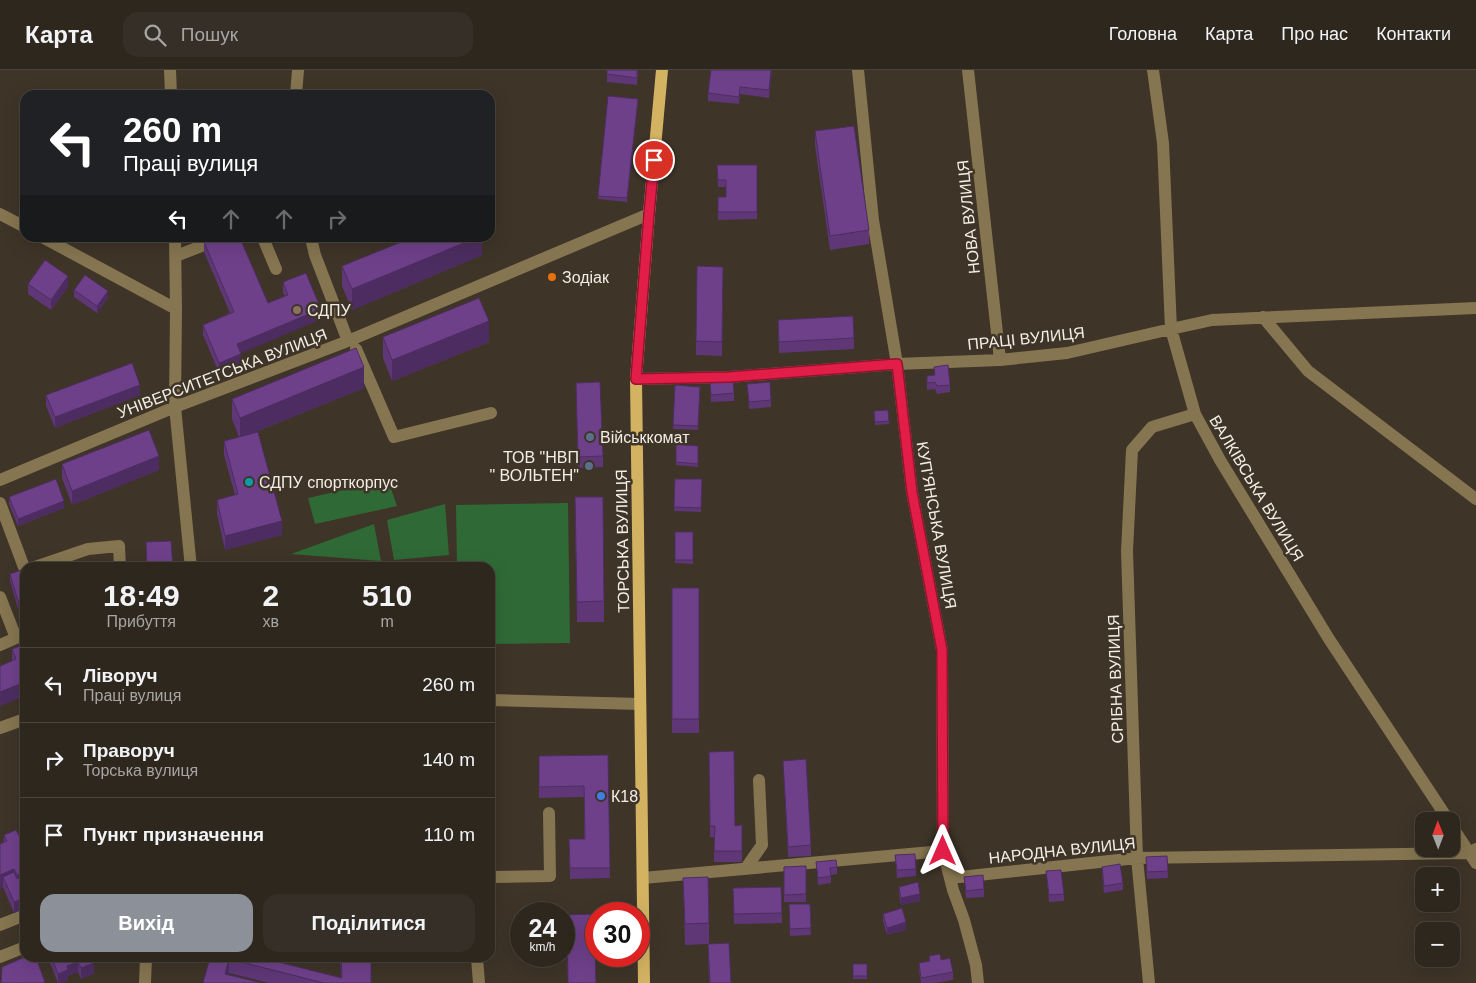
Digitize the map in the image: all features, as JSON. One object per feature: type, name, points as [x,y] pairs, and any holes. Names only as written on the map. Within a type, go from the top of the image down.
[{"type":"main road","name":"ТОРСЬКА ВУЛИЦЯ","points":[[644,983],[636,379],[662,70]]},
{"type":"street","points":[[170,70],[171,90]]},
{"type":"street","points":[[296,90],[298,70]]},
{"type":"street","name":"КУП’ЯНСЬКА ВУЛИЦЯ","points":[[858,70],[873,220],[897,364],[912,492],[942,650],[943,851],[952,890],[964,920],[976,966],[978,983]]},
{"type":"street","name":"НОВА ВУЛИЦЯ","points":[[968,70],[1000,360]]},
{"type":"street","name":"ВАЛКІВСЬКА ВУЛИЦЯ","points":[[1153,70],[1162,144],[1170,329],[1195,414],[1220,460],[1329,639],[1443,812]]},
{"type":"street","points":[[0,214],[20,224]]},
{"type":"street","name":"УНІВЕРСИТЕТСЬКА ВУЛИЦЯ","points":[[0,480],[174,406],[350,340],[649,214]]},
{"type":"street","points":[[51,242],[176,309]]},
{"type":"street","points":[[175,242],[174,406],[190,562]]},
{"type":"street","points":[[176,256],[212,242]]},
{"type":"street","points":[[265,242],[276,269]]},
{"type":"street","points":[[312,242],[315,255],[350,340],[394,436],[491,413]]},
{"type":"street","name":"ПРАЦІ ВУЛИЦЯ","points":[[636,379],[729,377],[897,364],[1000,360],[1067,354],[1212,320],[1476,308]]},
{"type":"street","points":[[1262,317],[1308,370],[1476,499]]},
{"type":"street","name":"СРІБНА ВУЛИЦЯ","points":[[1149,983],[1137,858],[1127,551],[1132,450],[1152,426],[1195,414]]},
{"type":"street","points":[[0,503],[22,562]]},
{"type":"street","points":[[50,562],[88,549],[119,546],[120,562]]},
{"type":"street","points":[[0,597],[20,641],[0,645]]},
{"type":"street","points":[[495,700],[640,704]]},
{"type":"street","points":[[0,728],[20,721]]},
{"type":"street","points":[[746,868],[762,845],[759,780]]},
{"type":"street","points":[[495,877],[550,876],[549,813]]},
{"type":"street","points":[[1460,837],[1474,855]]},
{"type":"street","points":[[643,878],[943,851]]},
{"type":"street","name":"НАРОДНА ВУЛИЦЯ","points":[[943,851],[960,877],[1137,858],[1474,855]]},
{"type":"street","points":[[0,925],[20,917]]},
{"type":"street","points":[[1,955],[20,949]]},
{"type":"street","points":[[145,983],[146,962]]},
{"type":"street","points":[[477,962],[479,983]]},
{"type":"green space","points":[[388,480],[397,506],[315,524],[308,498]]},
{"type":"green space","points":[[568,503],[570,643],[495,644],[495,562],[457,562],[456,505]]},
{"type":"green space","points":[[445,504],[449,555],[394,560],[387,520]]},
{"type":"green space","points":[[374,524],[381,561],[291,554]]},
{"type":"building","points":[[607,70],[637,70],[637,78],[607,74]]},
{"type":"building","points":[[711,70],[771,70],[769,90],[740,87],[739,97],[708,93]]},
{"type":"building","points":[[608,96],[638,99],[627,198],[598,196]]},
{"type":"building","points":[[854,126],[869,230],[830,236],[815,131]]},
{"type":"building","points":[[717,165],[757,165],[757,212],[718,212],[718,197],[726,197],[726,180],[718,180]]},
{"type":"building","name":"СДПУ","points":[[204,242],[242,242],[268,303],[288,295],[283,282],[306,273],[321,309],[237,344],[241,354],[219,363],[203,325],[234,312]]},
{"type":"building","points":[[401,242],[466,242],[352,289],[342,266]]},
{"type":"building","points":[[45,260],[68,276],[51,300],[28,284]]},
{"type":"building","points":[[697,266],[723,267],[722,342],[696,341]]},
{"type":"building","points":[[85,275],[108,291],[97,306],[74,290]]},
{"type":"building","points":[[479,298],[489,321],[392,360],[383,337]]},
{"type":"building","points":[[853,316],[854,338],[779,342],[778,320]]},
{"type":"building","points":[[356,348],[364,367],[240,418],[232,399]]},
{"type":"building","points":[[132,363],[140,385],[55,417],[46,395]]},
{"type":"building","points":[[948,365],[950,385],[937,386],[935,382],[927,383],[927,376],[935,375],[934,367]]},
{"type":"building","points":[[733,380],[734,393],[711,395],[710,381]]},
{"type":"building","points":[[600,382],[603,456],[578,457],[576,383]]},
{"type":"building","points":[[770,382],[771,400],[749,402],[747,384]]},
{"type":"building","points":[[675,385],[700,387],[698,426],[673,425]]},
{"type":"building","points":[[888,410],[889,421],[875,422],[874,411]]},
{"type":"building","points":[[149,430],[159,456],[72,491],[62,464]]},
{"type":"building","name":"СДПУ спорткорпус","points":[[258,432],[282,521],[225,536],[217,500],[238,494],[224,441]]},
{"type":"building","points":[[676,444],[698,446],[698,464],[676,462]]},
{"type":"building","points":[[56,479],[64,501],[18,519],[9,497]]},
{"type":"building","points":[[675,479],[702,479],[701,508],[674,507]]},
{"type":"building","points":[[575,497],[603,497],[604,601],[577,602]]},
{"type":"building","points":[[675,532],[693,532],[693,560],[675,560]]},
{"type":"building","points":[[171,541],[173,562],[147,562],[146,542]]},
{"type":"building","points":[[20,570],[20,600],[18,601],[10,574]]},
{"type":"building","points":[[672,588],[699,588],[699,719],[672,719]]},
{"type":"building","points":[[20,646],[20,684],[0,692],[0,666],[16,659],[12,649]]},
{"type":"building","points":[[734,751],[735,826],[742,825],[742,851],[714,851],[715,826],[710,826],[709,752]]},
{"type":"building","points":[[608,755],[610,868],[570,868],[569,839],[585,839],[584,786],[539,787],[539,756]]},
{"type":"building","points":[[806,759],[811,845],[788,847],[783,761]]},
{"type":"building","points":[[16,830],[20,836],[20,874],[17,875],[14,869],[0,875],[0,844],[7,841],[4,835]]},
{"type":"building","points":[[915,854],[916,869],[897,870],[895,855]]},
{"type":"building","points":[[1167,856],[1168,871],[1147,872],[1146,857]]},
{"type":"building","points":[[836,860],[837,867],[830,868],[831,876],[818,878],[816,862]]},
{"type":"building","points":[[1120,864],[1123,883],[1104,886],[1102,867]]},
{"type":"building","points":[[806,866],[806,894],[784,895],[784,867]]},
{"type":"building","points":[[1061,870],[1064,894],[1049,895],[1046,871]]},
{"type":"building","points":[[14,872],[17,879],[20,878],[20,900],[14,902],[3,877]]},
{"type":"building","points":[[983,875],[984,889],[966,891],[964,877]]},
{"type":"building","points":[[708,877],[709,923],[685,924],[683,878]]},
{"type":"building","points":[[918,882],[920,894],[901,898],[899,887]]},
{"type":"building","points":[[781,887],[782,913],[734,914],[733,888]]},
{"type":"building","points":[[789,904],[810,904],[811,928],[790,929]]},
{"type":"building","points":[[902,908],[906,922],[887,928],[883,914]]},
{"type":"building","points":[[585,914],[585,967],[596,967],[596,983],[568,983],[568,967],[575,967],[575,915]]},
{"type":"building","points":[[729,943],[731,983],[710,983],[708,944]]},
{"type":"building","points":[[940,954],[941,960],[950,958],[953,972],[921,978],[919,963],[930,961],[929,956]]},
{"type":"building","points":[[20,959],[20,962],[38,962],[45,982],[1,983],[2,967]]},
{"type":"building","points":[[54,962],[78,962],[67,966],[68,970],[58,974]]},
{"type":"building","points":[[78,962],[94,962],[94,963],[81,968]]},
{"type":"building","points":[[209,962],[228,962],[225,974],[262,983],[203,983]]},
{"type":"building","points":[[241,962],[278,962],[342,978],[341,962],[371,962],[371,983],[324,983]]},
{"type":"building","points":[[853,964],[867,964],[867,976],[853,976]]},
{"type":"place","name":"Зодіак","points":[[552,277]]},
{"type":"place","name":"СДПУ","points":[[297,310]]},
{"type":"place","name":"Військкомат","points":[[590,437]]},
{"type":"place","name":"ТОВ \"НВП \" ВОЛЬТЕН\"","points":[[589,466]]},
{"type":"place","name":"СДПУ спорткорпус","points":[[249,482]]},
{"type":"place","name":"К18","points":[[601,796]]},
{"type":"route","points":[[654,160],[636,379],[729,377],[897,364],[912,492],[942,650],[943,851]]}]
